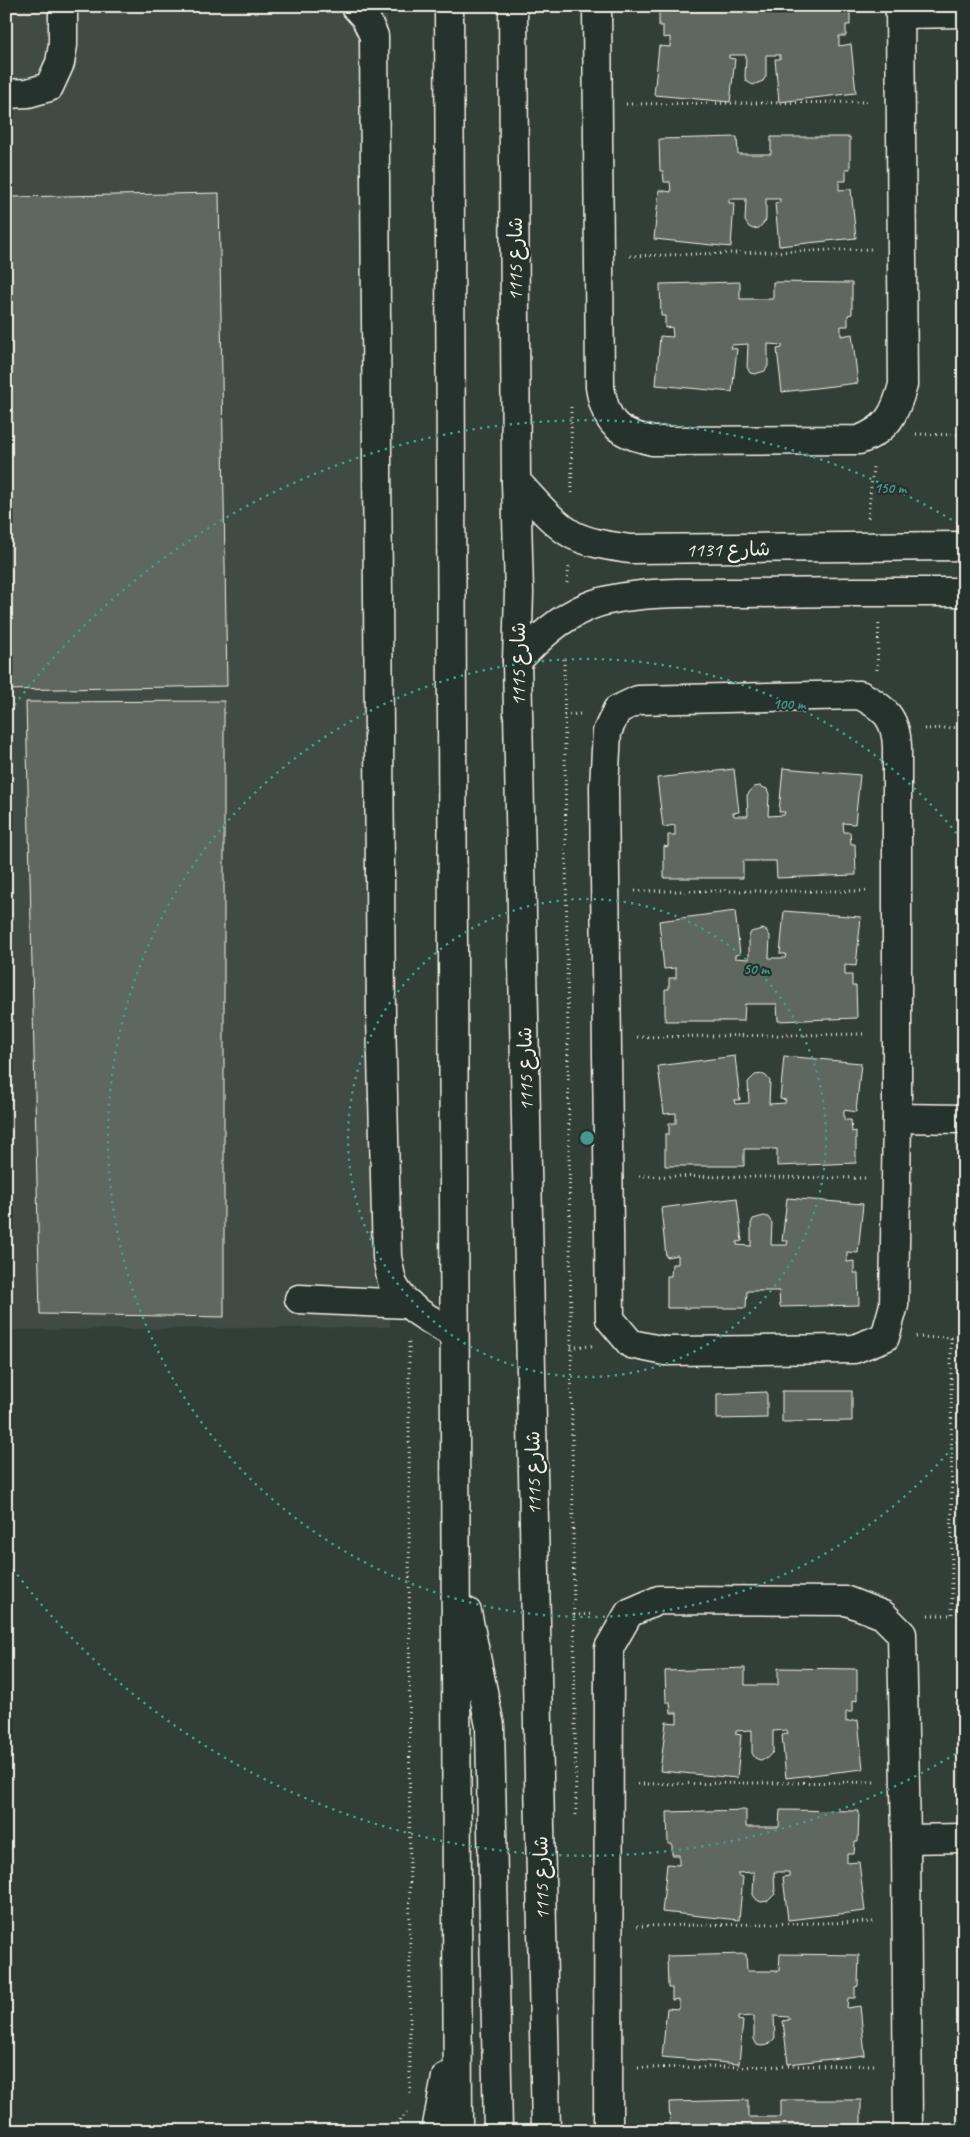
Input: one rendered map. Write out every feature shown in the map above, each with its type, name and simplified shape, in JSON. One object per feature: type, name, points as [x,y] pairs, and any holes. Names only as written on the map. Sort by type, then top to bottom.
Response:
[{"type":"street","points":[[6,94],[28,93],[49,87],[60,63],[63,45],[63,6]]},
{"type":"street","points":[[355,6],[365,17],[374,36]]},
{"type":"street","points":[[373,6],[378,744],[384,1217],[387,1257],[394,1284],[409,1304],[454,1334]]},
{"type":"street","points":[[449,6],[458,2131]]},
{"type":"street","name":"شارع 1115","points":[[513,6],[516,481],[519,592],[517,661],[546,2131]]},
{"type":"street","points":[[597,6],[600,387],[603,406],[614,426],[635,437],[654,441],[859,440],[876,433],[889,420],[898,404],[903,385],[900,10],[964,14]]},
{"type":"street","name":"شارع 1131","points":[[516,481],[547,514],[573,535],[600,545],[630,550],[963,546]]},
{"type":"street","points":[[517,661],[541,635],[564,617],[590,605],[625,598],[689,593],[954,592],[964,611]]},
{"type":"street","points":[[860,695],[880,708],[889,717],[896,730],[897,1118],[894,1305],[885,1337],[854,1349],[665,1351],[631,1344],[610,1319],[604,787],[607,732],[617,710],[638,700],[860,695]]},
{"type":"street","points":[[897,1118],[964,1119]]},
{"type":"street","points":[[298,1299],[409,1304]]},
{"type":"street","points":[[455,1550],[490,1726],[498,2131]]},
{"type":"street","points":[[608,2131],[609,1648],[629,1613],[659,1600],[847,1601],[883,1615],[902,1634],[906,1839],[908,2131]]},
{"type":"street","points":[[906,1839],[964,1838]]},
{"type":"street","points":[[436,2131],[457,2022]]},
{"type":"path","points":[[598,104],[901,101]]},
{"type":"path","points":[[599,257],[902,248]]},
{"type":"path","points":[[876,433],[964,435]]},
{"type":"path","points":[[564,617],[576,1823]]},
{"type":"path","points":[[896,730],[964,727]]},
{"type":"path","points":[[605,891],[897,891]]},
{"type":"path","points":[[607,1037],[897,1034]]},
{"type":"path","points":[[608,1176],[896,1179]]},
{"type":"path","points":[[409,1304],[410,2101]]},
{"type":"path","points":[[883,1615],[952,1615],[951,1338],[885,1337]]},
{"type":"path","points":[[608,1784],[904,1782]]},
{"type":"path","points":[[609,1926],[907,1922]]},
{"type":"path","points":[[608,2068],[908,2065]]},
{"type":"path","points":[[389,2131],[410,2111]]},
{"type":"shaded area","points":[[6,6],[387,6],[390,1327],[6,1330]]},
{"type":"building","points":[[659,6],[738,6],[738,10],[771,9],[771,6],[850,6],[850,25],[846,25],[846,36],[839,36],[839,46],[851,44],[856,93],[779,102],[775,59],[780,59],[780,55],[766,55],[766,76],[763,81],[753,85],[746,81],[745,77],[746,55],[729,55],[729,58],[735,59],[730,102],[654,95],[659,46],[670,47],[670,37],[663,38],[663,26],[659,26]]},
{"type":"building","points":[[737,137],[738,154],[771,154],[771,137],[850,137],[850,169],[846,169],[846,181],[839,181],[839,190],[851,189],[856,238],[779,246],[775,203],[780,202],[780,199],[766,199],[766,220],[759,228],[753,229],[745,221],[746,199],[729,199],[729,203],[734,203],[731,247],[654,239],[659,190],[671,192],[670,182],[664,182],[663,171],[660,171],[659,139]]},
{"type":"building","points":[[6,187],[12,197],[219,193],[227,686],[6,690]]},
{"type":"building","points":[[740,282],[740,299],[773,299],[773,282],[852,283],[852,314],[848,315],[848,326],[841,326],[841,336],[852,334],[858,383],[782,392],[777,349],[782,348],[782,345],[768,344],[768,366],[765,371],[755,374],[750,373],[747,367],[748,344],[732,345],[731,348],[737,349],[732,392],[656,385],[660,336],[673,337],[672,327],[665,328],[665,316],[661,316],[660,284]]},
{"type":"building","points":[[224,701],[224,1317],[40,1314],[26,702]]},
{"type":"building","points":[[783,768],[860,775],[855,824],[843,823],[844,832],[850,832],[851,844],[855,844],[856,875],[777,878],[776,861],[743,861],[743,878],[664,878],[664,846],[668,847],[668,835],[675,835],[675,825],[663,827],[657,778],[734,769],[739,812],[733,813],[734,816],[748,816],[747,795],[754,787],[760,786],[767,789],[769,794],[768,816],[784,815],[785,812],[779,812]]},
{"type":"building","points":[[735,911],[740,954],[735,955],[735,958],[749,959],[749,937],[751,932],[762,929],[766,930],[770,936],[769,958],[785,958],[786,954],[780,954],[784,911],[861,917],[856,966],[845,965],[845,975],[852,975],[852,986],[856,986],[857,1018],[778,1021],[777,1004],[745,1004],[744,1021],[665,1021],[665,989],[669,989],[669,978],[676,978],[676,968],[664,969],[659,921]]},
{"type":"building","points":[[735,1056],[740,1100],[734,1100],[735,1104],[749,1103],[748,1082],[755,1075],[762,1074],[770,1081],[769,1104],[785,1103],[786,1100],[780,1099],[784,1056],[861,1063],[856,1112],[844,1110],[844,1120],[851,1120],[852,1132],[856,1131],[856,1163],[777,1166],[777,1149],[744,1149],[744,1166],[665,1166],[665,1134],[669,1134],[669,1123],[676,1123],[676,1113],[664,1114],[658,1066]]},
{"type":"building","points":[[737,1198],[742,1241],[737,1242],[737,1245],[751,1246],[751,1224],[753,1219],[764,1216],[768,1217],[772,1223],[771,1245],[787,1245],[788,1241],[782,1241],[787,1198],[863,1204],[858,1253],[847,1252],[847,1262],[854,1261],[854,1273],[858,1273],[859,1305],[780,1307],[779,1291],[747,1291],[746,1308],[667,1308],[667,1276],[671,1276],[672,1264],[678,1264],[678,1255],[666,1257],[661,1208]]},
{"type":"building","points":[[782,1391],[852,1391],[852,1421],[782,1422]]},
{"type":"building","points":[[767,1392],[767,1418],[717,1419],[717,1394]]},
{"type":"building","points":[[745,1668],[745,1685],[778,1685],[778,1668],[857,1669],[857,1701],[853,1700],[853,1712],[846,1712],[846,1722],[858,1720],[863,1769],[786,1778],[782,1735],[788,1734],[787,1730],[773,1731],[773,1752],[766,1759],[760,1760],[755,1758],[752,1753],[752,1730],[736,1731],[736,1734],[741,1735],[737,1778],[660,1771],[666,1722],[677,1723],[677,1713],[671,1713],[670,1702],[666,1702],[665,1671]]},
{"type":"building","points":[[746,1810],[746,1827],[779,1827],[780,1810],[859,1811],[858,1842],[855,1842],[854,1854],[847,1854],[847,1863],[859,1862],[865,1911],[788,1920],[783,1877],[789,1876],[789,1872],[774,1872],[775,1894],[768,1901],[761,1902],[753,1895],[754,1872],[738,1873],[738,1876],[743,1877],[739,1920],[662,1912],[667,1864],[679,1865],[679,1855],[672,1855],[672,1844],[668,1844],[667,1812]]},
{"type":"building","points":[[746,1954],[747,1971],[779,1971],[780,1954],[859,1955],[858,1986],[855,1987],[855,1998],[848,1998],[847,2008],[860,2006],[865,2055],[788,2064],[783,2021],[789,2020],[789,2017],[774,2016],[775,2038],[768,2045],[761,2046],[757,2045],[754,2039],[754,2016],[738,2017],[738,2020],[743,2021],[739,2064],[662,2057],[667,2008],[679,2009],[679,1999],[672,2000],[672,1988],[668,1988],[667,1956]]},
{"type":"building","points":[[748,2100],[748,2117],[781,2117],[781,2100],[861,2100],[861,2131],[670,2131],[669,2102]]}]
